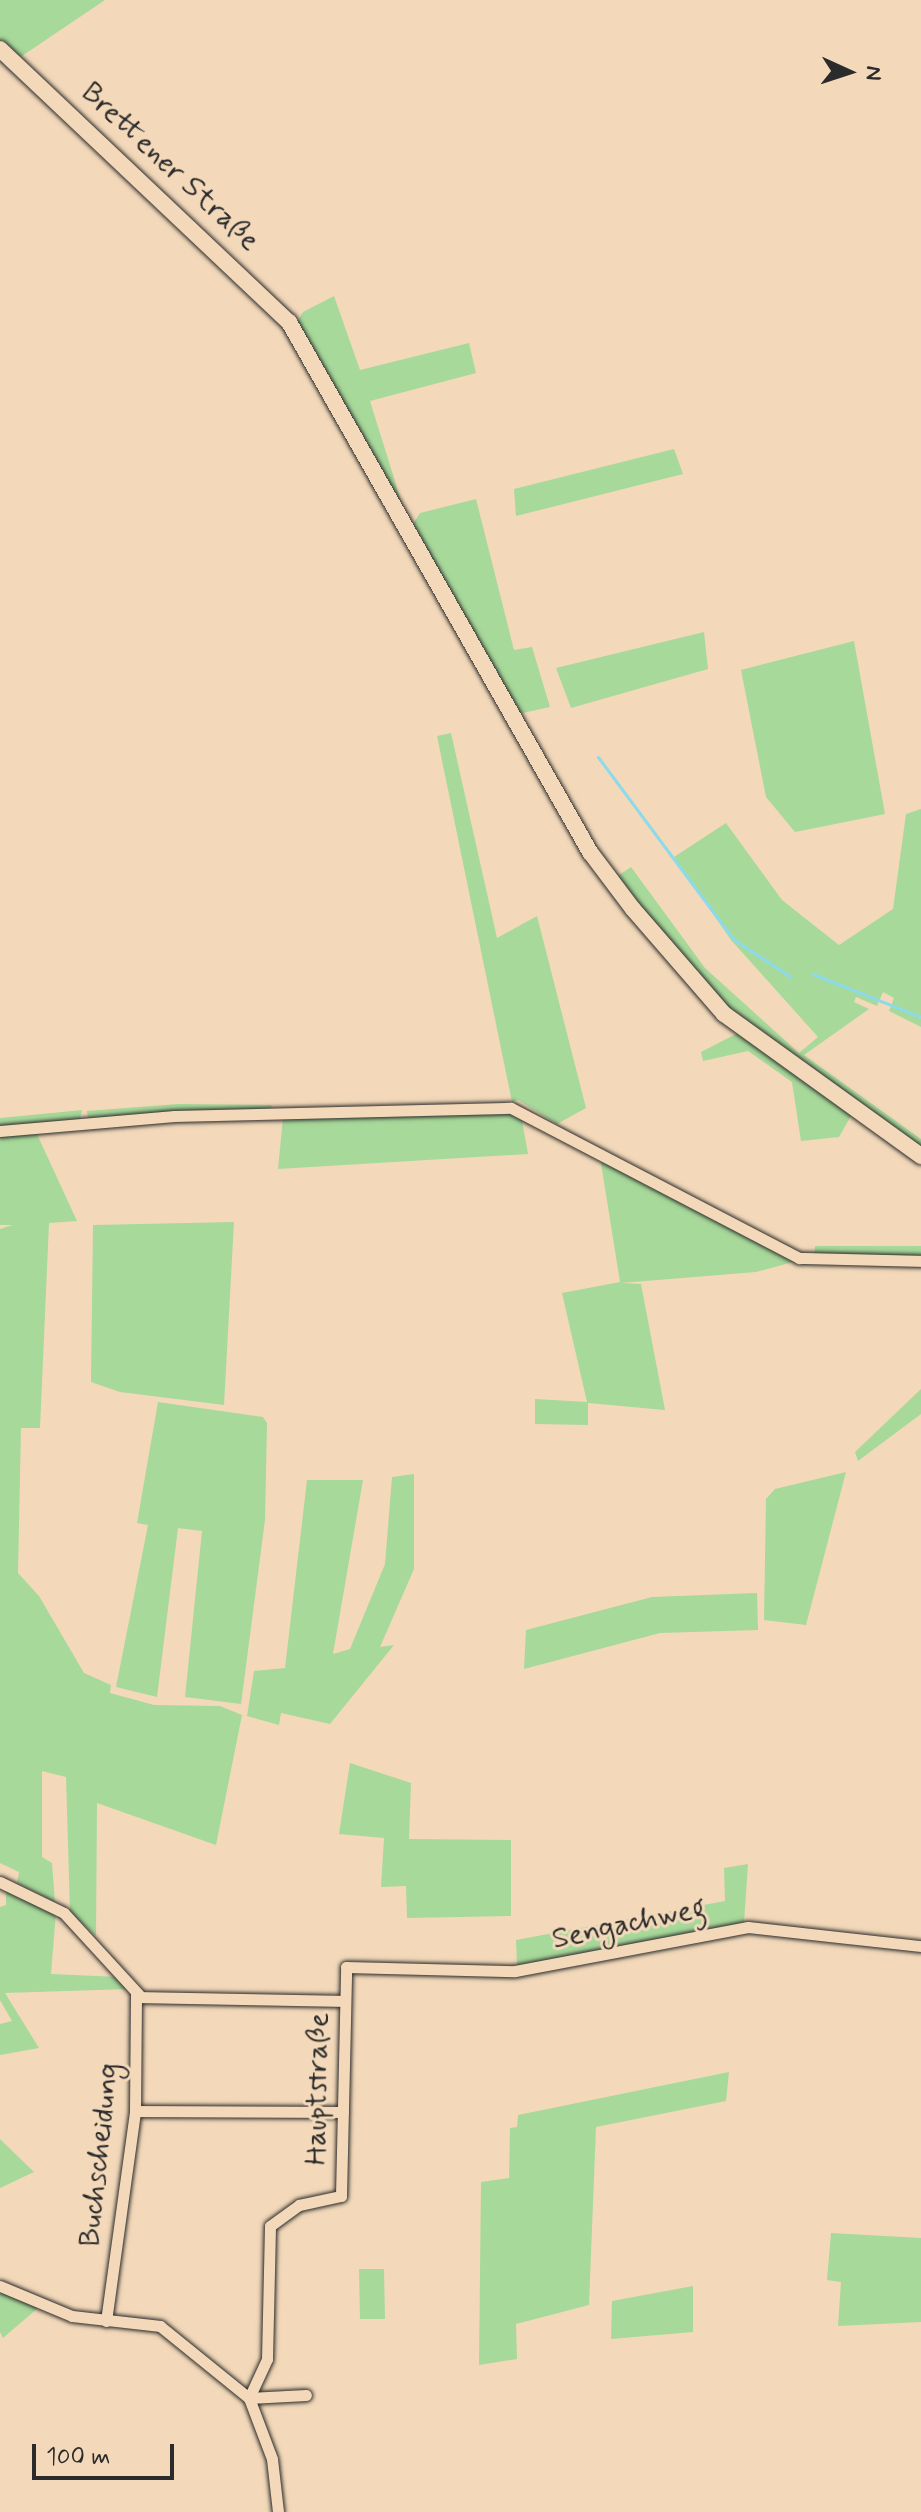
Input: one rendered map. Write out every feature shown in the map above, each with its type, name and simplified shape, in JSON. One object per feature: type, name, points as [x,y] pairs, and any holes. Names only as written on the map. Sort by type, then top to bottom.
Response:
[{"type":"main road","name":"Brettener Straße","points":[[0,49],[251,281],[296,332],[569,816],[633,909],[724,1014],[921,1156]]},
{"type":"street","points":[[0,1131],[174,1116],[511,1108],[799,1258],[921,1261]]},
{"type":"street","points":[[0,1882],[64,1913],[136,1994],[230,2002],[343,2001]]},
{"type":"street","name":"Sengachweg","points":[[346,1967],[515,1971],[748,1927],[921,1946]]},
{"type":"street","name":"Hauptstraße","points":[[249,2398],[267,2359],[270,2226],[299,2205],[341,2196],[346,1967]]},
{"type":"street","name":"Buchscheidung","points":[[106,2321],[135,2111],[136,1994]]},
{"type":"street","points":[[135,2111],[343,2112]]},
{"type":"street","points":[[0,2286],[44,2308],[106,2321],[160,2326],[180,2336],[249,2398],[272,2459],[278,2512]]},
{"type":"street","points":[[249,2398],[306,2395]]},
{"type":"green space","points":[[0,0],[105,0],[19,58],[0,42]]},
{"type":"green space","points":[[334,296],[360,370],[469,343],[476,373],[370,401],[403,507],[296,323],[303,312]]},
{"type":"green space","points":[[674,449],[683,474],[516,516],[514,489]]},
{"type":"green space","points":[[476,499],[514,650],[532,647],[550,707],[518,714],[413,524],[420,513]]},
{"type":"green space","points":[[704,632],[708,669],[571,708],[556,668]]},
{"type":"green space","points":[[854,641],[885,814],[795,832],[766,797],[741,670]]},
{"type":"green space","points":[[451,733],[497,938],[537,916],[586,1108],[557,1124],[518,1100],[512,1102],[437,736]]},
{"type":"green space","points":[[921,809],[921,1027],[889,1011],[894,998],[883,992],[877,1006],[856,997],[854,1002],[869,1009],[804,1055],[921,1139],[921,1148],[747,1025],[703,983],[616,877],[631,867],[705,968],[799,1053],[818,1037],[731,940],[674,857],[726,823],[782,900],[839,945],[893,909],[906,814]]},
{"type":"green space","points":[[738,1033],[852,1114],[839,1137],[801,1141],[792,1082],[748,1051],[703,1061],[701,1052]]},
{"type":"green space","points":[[178,1104],[272,1105],[269,1112],[88,1118],[87,1111]]},
{"type":"green space","points":[[82,1110],[80,1119],[0,1127],[0,1118]]},
{"type":"green space","points":[[447,1112],[521,1115],[528,1154],[278,1169],[283,1118]]},
{"type":"green space","points":[[36,1132],[77,1221],[49,1223],[40,1428],[21,1428],[18,1573],[39,1596],[84,1673],[111,1685],[110,1693],[154,1705],[220,1706],[242,1715],[216,1845],[97,1803],[96,1936],[70,1912],[66,1777],[42,1771],[42,1857],[52,1863],[55,1902],[17,1883],[19,1872],[0,1863],[0,1229],[13,1225],[0,1225],[0,1135]]},
{"type":"green space","points":[[600,1157],[793,1262],[756,1272],[621,1283],[641,1284],[665,1410],[588,1403],[588,1425],[535,1424],[535,1399],[587,1402],[562,1293],[620,1282]]},
{"type":"green space","points":[[234,1222],[224,1405],[120,1392],[91,1382],[93,1225]]},
{"type":"green space","points":[[815,1246],[921,1246],[921,1257],[814,1255]]},
{"type":"green space","points":[[921,1389],[921,1414],[858,1461],[855,1452]]},
{"type":"green space","points":[[158,1402],[263,1417],[267,1423],[265,1520],[241,1704],[185,1697],[202,1531],[178,1528],[157,1697],[116,1687],[148,1525],[137,1523]]},
{"type":"green space","points":[[846,1472],[806,1625],[764,1620],[766,1499],[775,1489]]},
{"type":"green space","points":[[414,1474],[414,1569],[380,1647],[394,1645],[330,1724],[281,1713],[279,1725],[247,1716],[254,1671],[285,1668],[307,1480],[363,1480],[333,1654],[350,1649],[385,1564],[392,1477]]},
{"type":"green space","points":[[757,1593],[758,1630],[660,1633],[524,1669],[526,1630],[652,1597]]},
{"type":"green space","points":[[350,1763],[411,1783],[409,1839],[511,1840],[511,1916],[407,1918],[406,1886],[381,1887],[384,1838],[339,1834]]},
{"type":"green space","points":[[748,1864],[744,1923],[517,1966],[516,1940],[725,1901],[724,1868]]},
{"type":"green space","points":[[6,1890],[56,1912],[51,1974],[120,1977],[129,1989],[5,1993],[39,2048],[0,2055],[0,2024],[12,2021],[0,2000],[0,1907],[6,1905]]},
{"type":"green space","points":[[729,2072],[726,2101],[596,2127],[589,2305],[516,2324],[517,2359],[479,2365],[481,2182],[509,2178],[510,2128],[517,2127],[518,2115]]},
{"type":"green space","points":[[0,2139],[34,2172],[0,2188]]},
{"type":"green space","points":[[831,2233],[921,2238],[921,2322],[838,2326],[841,2282],[827,2280]]},
{"type":"green space","points":[[359,2269],[384,2269],[385,2319],[360,2319]]},
{"type":"green space","points":[[693,2286],[693,2332],[611,2339],[612,2301]]},
{"type":"green space","points":[[0,2288],[38,2308],[3,2338],[0,2332]]},
{"type":"waterway","points":[[598,757],[733,939],[791,977]]},
{"type":"waterway","points":[[813,974],[921,1017]]}]
